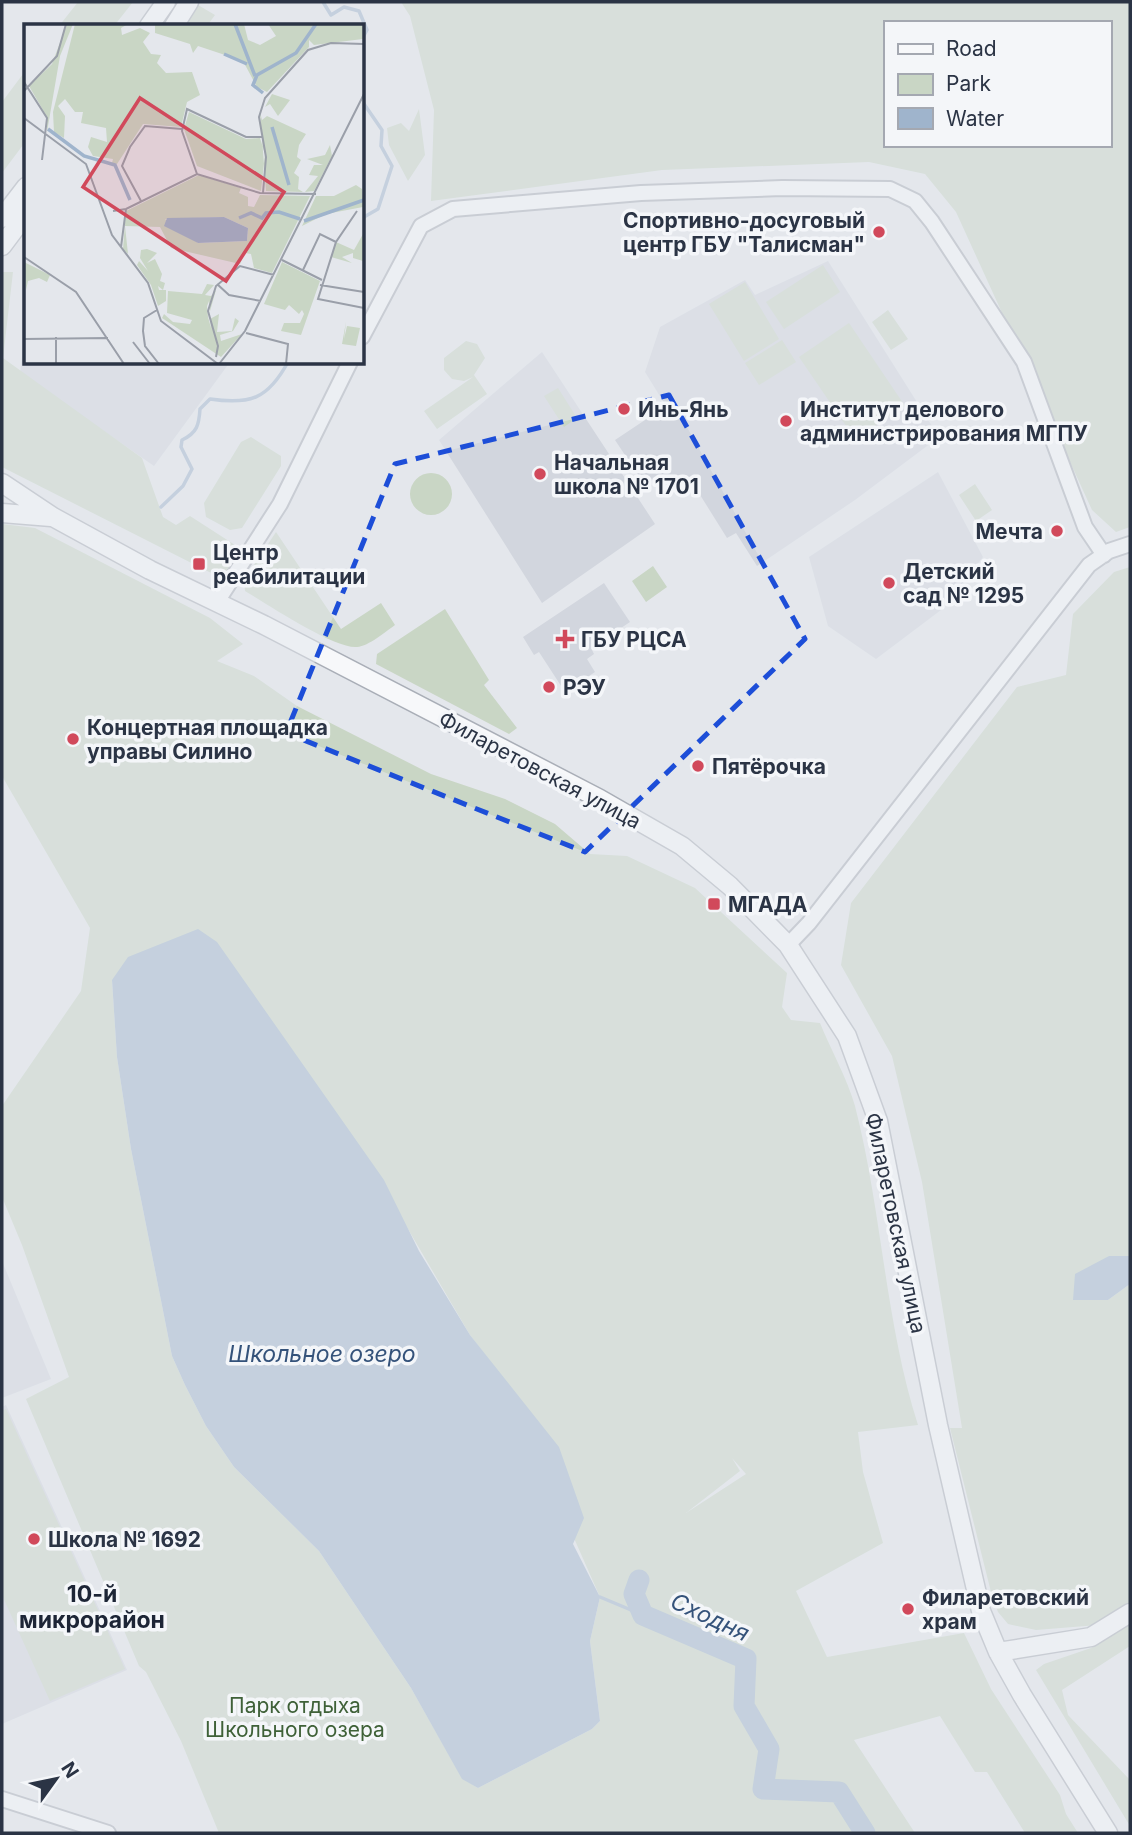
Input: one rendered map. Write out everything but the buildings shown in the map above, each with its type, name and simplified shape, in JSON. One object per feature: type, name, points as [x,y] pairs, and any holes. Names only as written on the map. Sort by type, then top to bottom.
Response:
[{"type":"street","points":[[150,24],[166,2]]},
{"type":"street","points":[[175,24],[189,2]]},
{"type":"street","points":[[364,333],[421,226],[453,209],[641,193],[782,188],[890,189],[915,201],[932,222],[1024,362],[1085,527],[1104,555]]},
{"type":"street","points":[[2,218],[24,190]]},
{"type":"street","points":[[2,246],[24,217]]},
{"type":"street","points":[[217,602],[280,504],[349,364]]},
{"type":"street","name":"Филаретовская улица","points":[[2,483],[53,517],[600,799],[682,846],[739,894],[788,944],[847,1036],[878,1121],[974,1592],[998,1653],[1108,1833]]},
{"type":"street","name":"Филаретовская улица","points":[[2,513],[53,517]]},
{"type":"street","points":[[788,944],[809,923],[1089,565],[1130,544]]},
{"type":"street","points":[[998,1653],[1091,1637],[1130,1613]]},
{"type":"street","points":[[2,1799],[108,1833]]},
{"type":"highlighted area","points":[[669,395],[805,639],[585,852],[286,733],[395,464]]},
{"type":"shaded area","name":"Институт делового администрирования МГПУ","points":[[828,261],[939,437],[855,500],[757,566],[736,533],[727,538],[697,490],[643,482],[615,440],[666,406],[645,372],[660,327],[745,280],[755,295]]},
{"type":"shaded area","points":[[24,340],[24,364],[229,364],[154,466],[20,373]]},
{"type":"shaded area","name":"Начальная школа № 1701","points":[[542,352],[655,524],[542,603],[439,440]]},
{"type":"shaded area","name":"Детский сад № 1295","points":[[938,472],[983,557],[941,610],[876,659],[828,626],[809,557]]},
{"type":"shaded area","name":"ГБУ РЦСА","points":[[604,583],[630,622],[591,648],[594,654],[587,659],[595,672],[565,692],[539,652],[534,655],[523,637]]},
{"type":"shaded area","points":[[2,1261],[51,1379],[2,1398]]},
{"type":"shaded area","name":"Школа № 1692","points":[[6,1405],[127,1670],[2,1724],[2,1407]]},
{"type":"green space","points":[[78,2],[133,2],[116,24],[61,24]]},
{"type":"green space","points":[[401,2],[1130,2],[1130,527],[1116,532],[1092,510],[956,212],[925,174],[869,162],[662,170],[431,201],[434,110],[410,16]]},
{"type":"green space","points":[[198,5],[215,15],[208,24],[183,24]]},
{"type":"green space","points":[[24,73],[24,144],[2,173],[2,102]]},
{"type":"green space","points":[[419,109],[425,155],[408,181],[389,145],[387,128],[401,123],[409,131]]},
{"type":"green space","points":[[823,265],[840,292],[784,329],[766,302]]},
{"type":"green space","points":[[2,272],[13,272],[3,358],[142,458],[163,517],[176,525],[190,516],[235,545],[239,557],[223,579],[2,467]]},
{"type":"green space","points":[[745,282],[779,339],[744,361],[709,304]]},
{"type":"green space","points":[[888,310],[908,339],[891,350],[872,322]]},
{"type":"green space","points":[[849,323],[905,406],[855,439],[799,357]]},
{"type":"green space","points":[[782,340],[796,362],[759,385],[745,363]]},
{"type":"green space","points":[[466,341],[477,344],[485,358],[474,375],[487,394],[437,429],[424,411],[473,377],[464,381],[452,379],[444,370],[444,358]]},
{"type":"green space","points":[[558,388],[577,418],[564,427],[544,396]]},
{"type":"green space","points":[[251,437],[281,456],[281,466],[242,528],[230,530],[206,517],[204,503],[241,442]]},
{"type":"green space","points":[[431,473],[446,479],[452,494],[446,509],[431,515],[416,509],[410,494],[416,479]]},
{"type":"green space","points":[[975,484],[992,510],[976,521],[959,495]]},
{"type":"green space","name":"Парк отдыха Школьного озера","points":[[2,524],[35,528],[210,618],[243,644],[217,661],[254,676],[297,706],[431,774],[505,799],[555,824],[590,854],[627,856],[695,888],[787,973],[782,1007],[791,1020],[820,1023],[855,1106],[872,1186],[898,1346],[918,1425],[858,1432],[863,1472],[883,1543],[796,1591],[827,1657],[964,1633],[991,1689],[1060,1795],[1066,1814],[1078,1833],[1025,1833],[987,1772],[975,1772],[940,1716],[854,1740],[915,1833],[219,1833],[181,1741],[146,1672],[139,1666],[26,1399],[69,1377],[2,1197],[2,1106],[81,991],[90,928],[2,776]],"holes":[[[112,980],[401,1217],[470,1335],[504,1380],[600,1597],[590,1641],[600,1721],[592,1729],[478,1788],[462,1778],[411,1688],[319,1551],[234,1467],[206,1426],[172,1356],[131,1149],[117,1057]],[[732,1458],[746,1474],[686,1513],[740,1471]]]},
{"type":"green space","points":[[276,532],[341,629],[381,603],[395,625],[367,644],[346,646],[301,625],[245,591],[244,580]]},
{"type":"green space","points":[[653,566],[667,587],[646,602],[632,581]]},
{"type":"green space","points":[[1130,567],[1130,1256],[1109,1256],[1073,1299],[1108,1300],[1130,1284],[1130,1603],[1098,1625],[1036,1630],[1008,1624],[998,1612],[992,1596],[950,1428],[962,1428],[922,1182],[892,1056],[841,965],[851,903],[1017,687],[1066,675],[1073,614],[1114,572]]},
{"type":"green space","points":[[445,609],[489,680],[484,685],[517,728],[509,734],[376,664],[377,654]]},
{"type":"green space","name":"Школа № 1692","points":[[6,1409],[125,1669],[50,1701],[2,1595],[2,1411]]},
{"type":"green space","points":[[1130,1622],[1130,1646],[1062,1690],[1068,1715],[1130,1780],[1130,1826],[1036,1670],[1044,1664],[1091,1648]]},
{"type":"water","name":"Школьное озеро","points":[[198,929],[217,942],[384,1180],[419,1251],[470,1335],[559,1447],[584,1518],[573,1544],[600,1597],[590,1641],[600,1721],[592,1729],[478,1788],[462,1779],[411,1688],[319,1551],[234,1467],[206,1426],[172,1356],[131,1149],[117,1057],[112,980],[128,957]]},
{"type":"water","points":[[1109,1256],[1130,1256],[1130,1284],[1108,1300],[1073,1300],[1075,1274]]},
{"type":"waterway","name":"Сходня","points":[[323,2],[331,15],[344,7],[359,11],[367,30],[364,35]]},
{"type":"waterway","name":"Сходня","points":[[364,104],[382,130],[381,146],[392,166],[378,209],[364,217]]},
{"type":"waterway","name":"Сходня","points":[[161,507],[183,486],[192,469],[181,447],[182,440],[196,428],[200,409],[210,399],[236,401],[256,397],[273,384],[287,364]]},
{"type":"waterway","name":"Сходня","points":[[639,1580],[634,1594],[643,1615],[746,1659],[744,1706],[769,1749],[763,1789],[839,1792],[865,1833]]},
{"type":"waterway","points":[[600,1597],[643,1615]]},
{"type":"place","name":"Спортивно-досуговый центр ГБУ \"Талисман\"","points":[[879,232]]},
{"type":"place","name":"Инь-Янь","points":[[624,409]]},
{"type":"place","name":"Институт делового администрирования МГПУ","points":[[786,421]]},
{"type":"place","name":"Начальная школа № 1701","points":[[540,474]]},
{"type":"place","name":"Мечта","points":[[1057,531]]},
{"type":"place","name":"Центр реабилитации","points":[[199,564]]},
{"type":"place","name":"Детский сад № 1295","points":[[889,583]]},
{"type":"place","name":"ГБУ РЦСА","points":[[565,639]]},
{"type":"place","name":"РЭУ","points":[[549,687]]},
{"type":"place","name":"Концертная площадка управы Силино","points":[[73,739]]},
{"type":"place","name":"Пятёрочка","points":[[698,766]]},
{"type":"place","name":"МГАДА","points":[[714,904]]},
{"type":"place","name":"Школа № 1692","points":[[34,1539]]},
{"type":"place","name":"Филаретовский храм","points":[[908,1609]]},
{"type":"district","name":"10-й микрорайон","points":[[92,1607]]}]
